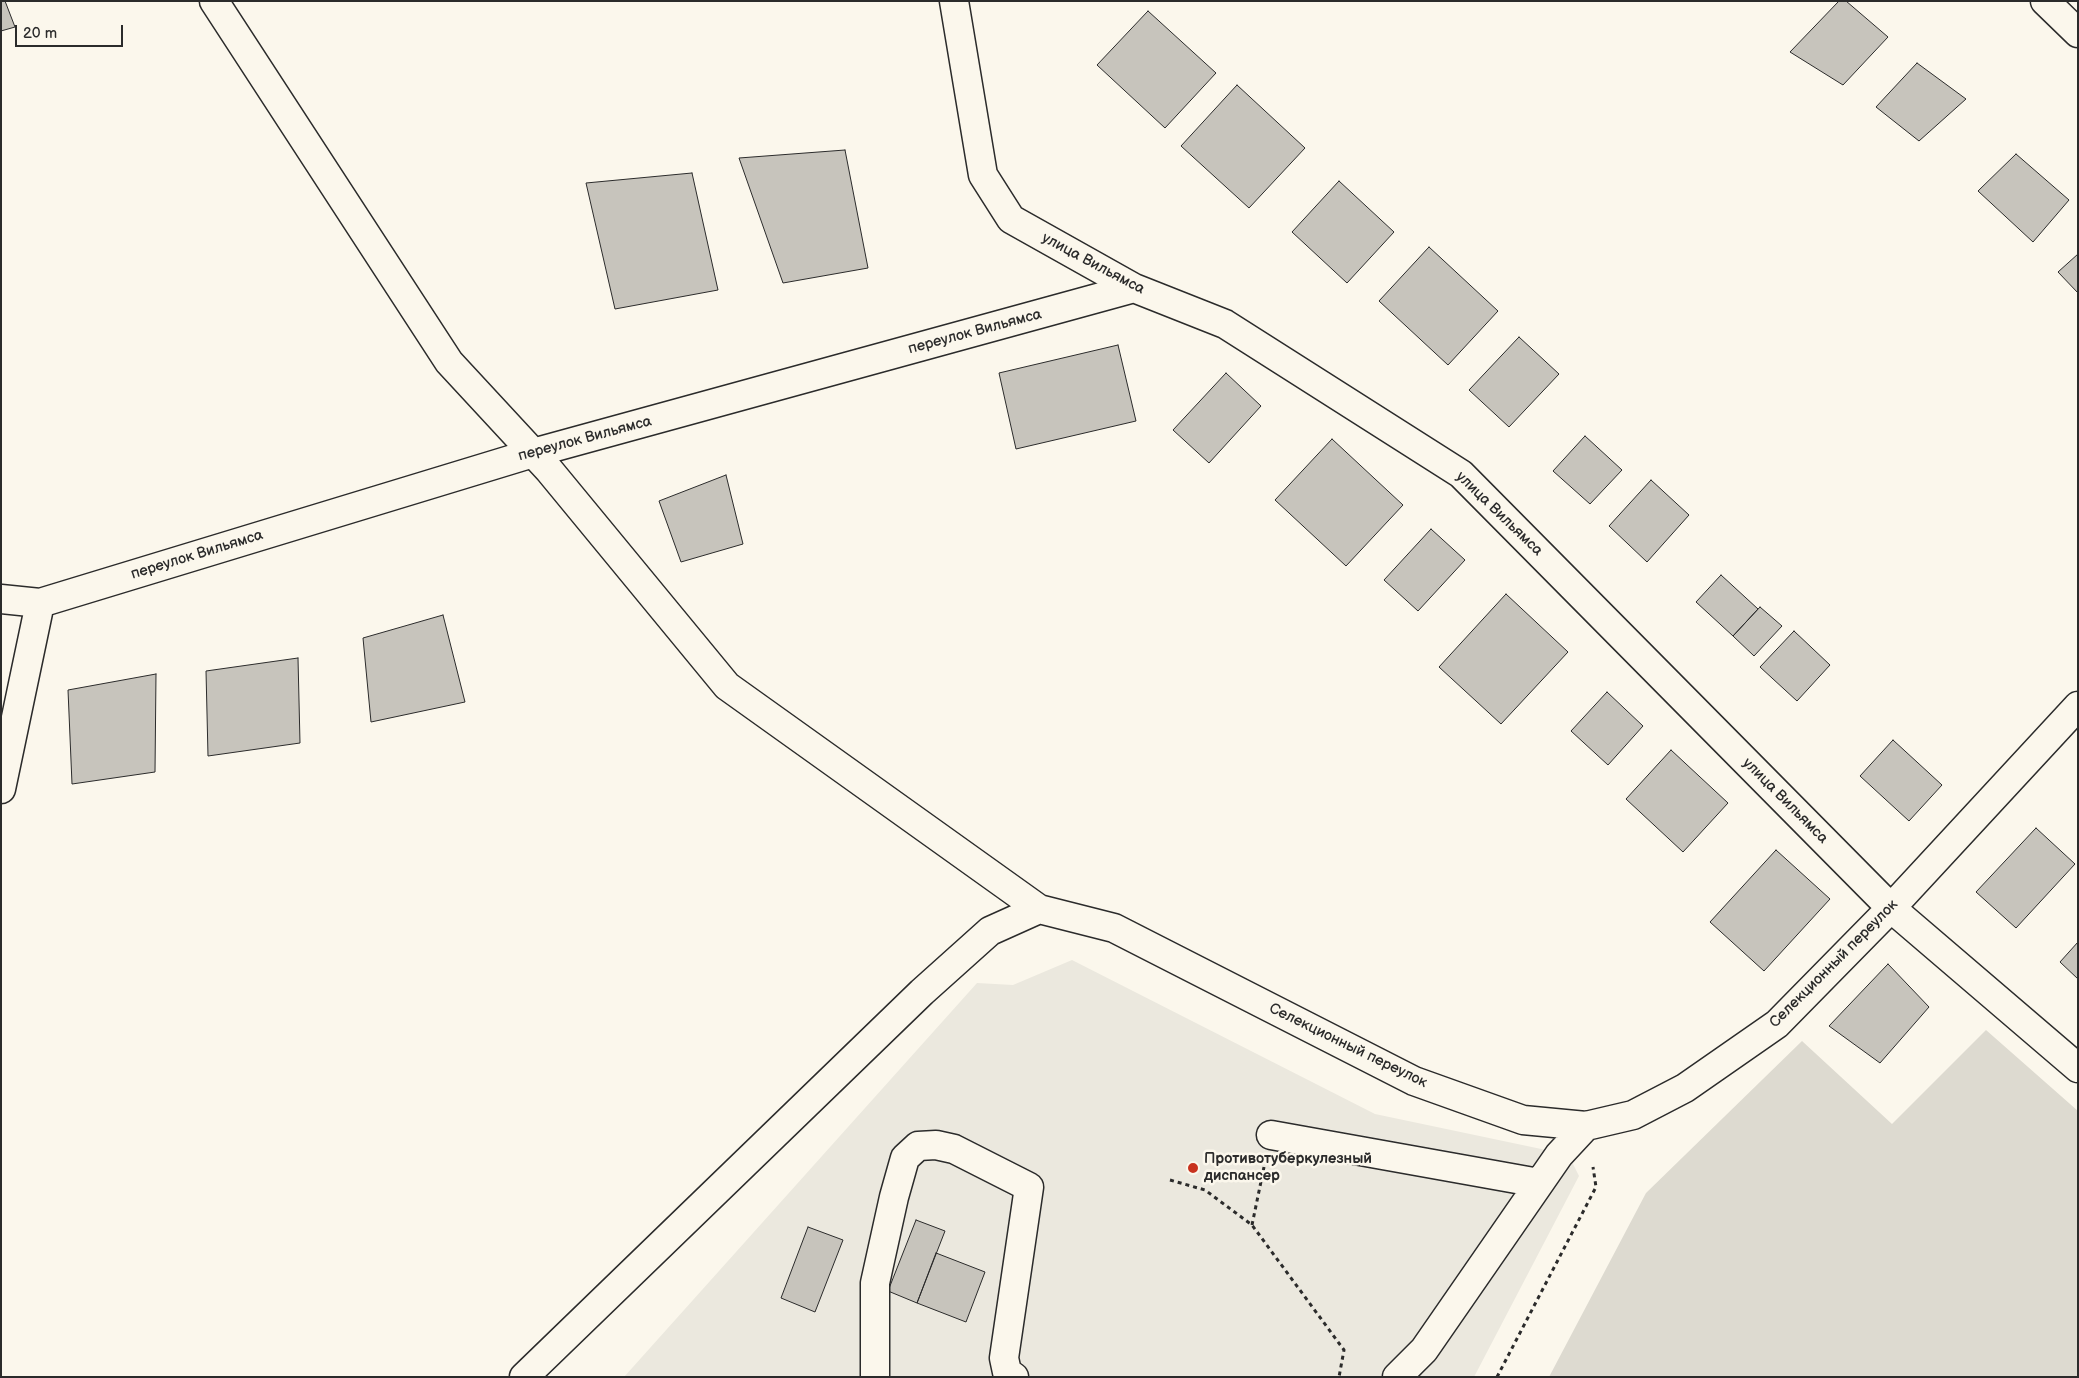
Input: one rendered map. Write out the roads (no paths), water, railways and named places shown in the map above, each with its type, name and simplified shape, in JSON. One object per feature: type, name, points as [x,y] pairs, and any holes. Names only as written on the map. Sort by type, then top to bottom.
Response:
[{"type":"street","points":[[214,1],[449,362],[533,453],[727,686],[1039,909]]},
{"type":"street","name":"улица Вильямса","points":[[954,1],[983,175],[1011,219],[1134,288],[1225,324],[1461,474],[1891,908],[2078,1068]]},
{"type":"street","points":[[2045,1],[2078,33]]},
{"type":"street","name":"переулок Вильямса","points":[[40,603],[533,453],[1134,288]]},
{"type":"street","points":[[1,599],[40,603],[1,789]]},
{"type":"street","name":"Селекционный переулок","points":[[1039,909],[1114,928],[1414,1081],[1523,1120],[1586,1126],[1634,1115],[1684,1088],[1778,1024],[1891,908],[2078,706]]},
{"type":"street","points":[[524,1377],[922,992],[990,931],[1039,909]]},
{"type":"street","points":[[1397,1377],[1424,1350],[1559,1155],[1586,1126]]},
{"type":"street","points":[[1271,1135],[1539,1183]]},
{"type":"street","points":[[875,1377],[875,1283],[894,1197],[905,1158],[918,1146],[936,1145],[954,1149],[1029,1187],[1004,1358],[1007,1372],[1014,1377]]},
{"type":"place","name":"Противотуберкулезный диспансер","points":[[1193,1168]]}]
